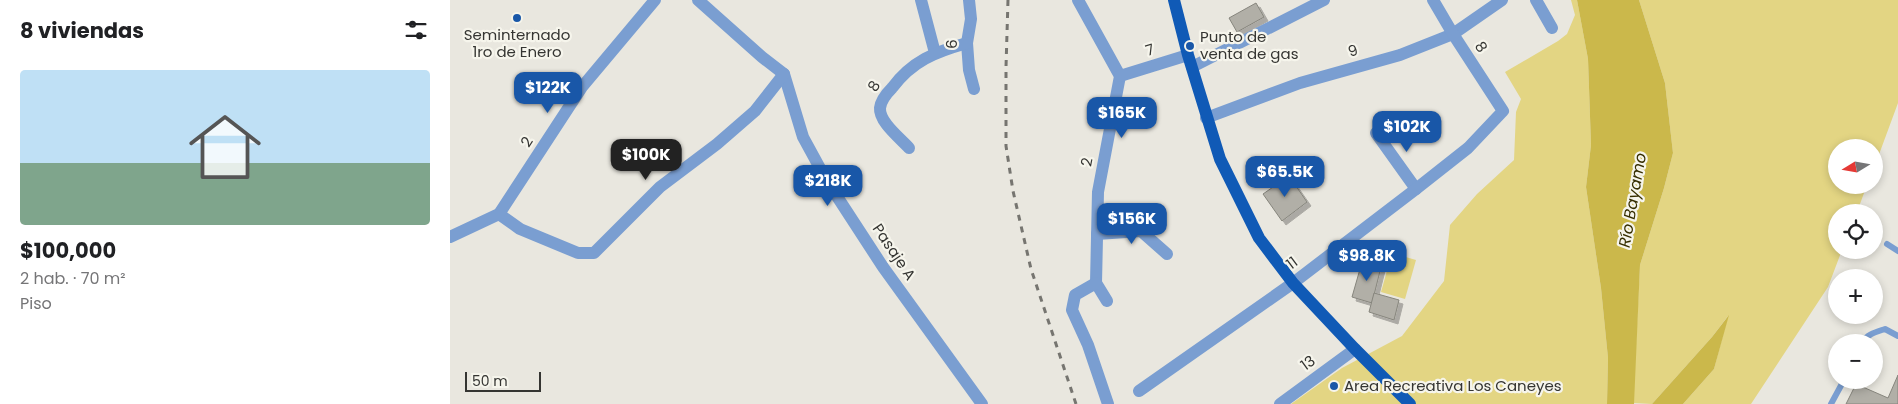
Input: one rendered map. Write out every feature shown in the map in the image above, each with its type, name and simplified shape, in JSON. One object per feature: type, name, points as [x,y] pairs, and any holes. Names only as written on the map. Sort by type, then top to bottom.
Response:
[{"type":"main road","points":[[1174,0],[1206,118],[1220,159],[1259,238],[1293,283],[1410,404]]},
{"type":"street","name":"2","points":[[499,214],[582,87],[655,0]]},
{"type":"street","points":[[450,237],[499,214],[520,229],[578,253],[594,253],[660,187],[717,144],[755,111],[784,74],[698,0]]},
{"type":"street","points":[[921,0],[935,53]]},
{"type":"street","name":"6","points":[[969,0],[970,19],[967,44],[969,70],[974,89]]},
{"type":"street","points":[[1078,0],[1120,76]]},
{"type":"street","name":"7","points":[[1120,76],[1190,61],[1324,0]]},
{"type":"street","name":"8","points":[[1433,0],[1503,110]]},
{"type":"street","name":"9","points":[[1206,118],[1300,83],[1400,54],[1453,34],[1502,0]]},
{"type":"street","points":[[1536,0],[1552,28]]},
{"type":"street","name":"8","points":[[908,148],[884,121],[880,108],[884,97],[897,81],[919,61],[935,53],[967,44]]},
{"type":"street","name":"Pasaje A","points":[[784,74],[803,137],[827,181],[883,266],[982,404]]},
{"type":"street","name":"2","points":[[1096,284],[1098,192],[1120,76]]},
{"type":"street","name":"11","points":[[1139,391],[1293,283],[1416,189],[1468,148],[1503,110]]},
{"type":"street","points":[[1376,132],[1416,189]]},
{"type":"street","points":[[1097,234],[1141,231],[1168,254]]},
{"type":"street","points":[[1108,301],[1096,284],[1075,295],[1072,310],[1088,344],[1108,404]]},
{"type":"street","name":"13","points":[[1280,404],[1355,349]]},
{"type":"lane","points":[[1887,244],[1898,251]]},
{"type":"lane","points":[[1872,334],[1885,329],[1898,336]]},
{"type":"lane","points":[[1831,404],[1839,389]]},
{"type":"shaded area","points":[[1571,0],[1577,0],[1588,59],[1591,145],[1586,187],[1601,288],[1608,358],[1607,404],[1291,404],[1342,368],[1402,336],[1444,281],[1450,225],[1477,194],[1514,160],[1516,112],[1521,99],[1505,72],[1567,34],[1575,15]]},
{"type":"shaded area","points":[[1639,0],[1898,0],[1898,103],[1883,144],[1883,139],[1828,139],[1828,194],[1864,194],[1860,204],[1828,204],[1828,259],[1839,259],[1835,269],[1828,269],[1828,287],[1751,404],[1683,404],[1714,369],[1728,316],[1712,337],[1652,404],[1633,403],[1640,265],[1673,153],[1665,83]]},
{"type":"shaded area","points":[[1392,253],[1416,260],[1405,299],[1381,292]]},
{"type":"water","name":"Río Bayamo","points":[[1577,0],[1639,0],[1665,83],[1673,153],[1640,265],[1634,404],[1607,404],[1608,358],[1601,288],[1586,187],[1591,145],[1588,59]]},
{"type":"water","points":[[1729,315],[1714,369],[1683,404],[1652,404],[1712,337]]},
{"type":"building","points":[[1256,3],[1264,17],[1237,32],[1229,18]]},
{"type":"building","points":[[1289,176],[1307,202],[1282,221],[1263,194]]},
{"type":"building","points":[[1362,262],[1381,267],[1372,303],[1352,297]]},
{"type":"building","points":[[1374,293],[1399,300],[1394,320],[1369,312]]},
{"type":"building","points":[[1898,375],[1898,404],[1846,404],[1854,389],[1867,389],[1888,398]]},
{"type":"railway","points":[[1008,0],[1006,146],[1013,191],[1031,269],[1076,404]]},
{"type":"place","name":"Seminternado 1ro de Enero","points":[[517,18]]},
{"type":"place","name":"Punto de venta de gas","points":[[1190,46]]},
{"type":"place","name":"Area Recreativa Los Caneyes","points":[[1334,386]]}]
